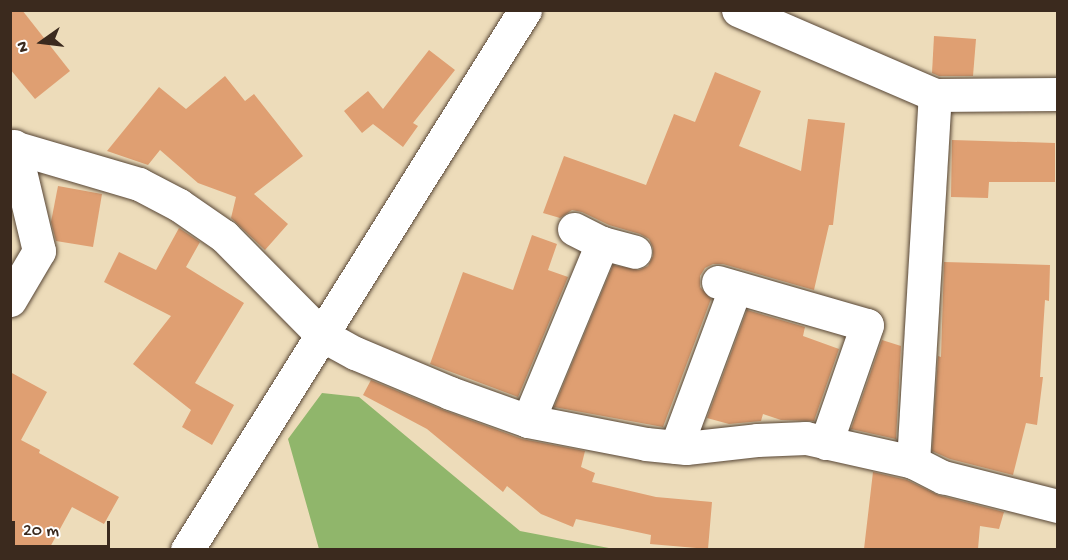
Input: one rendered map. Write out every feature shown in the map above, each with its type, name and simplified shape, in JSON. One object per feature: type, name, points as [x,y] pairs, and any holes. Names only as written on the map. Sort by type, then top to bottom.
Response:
[{"type":"street","points":[[187,549],[525,10]]},
{"type":"street","points":[[738,10],[935,95],[1058,94]]},
{"type":"street","points":[[913,462],[935,95]]},
{"type":"street","points":[[12,146],[139,184],[179,205],[224,236],[322,335],[355,353],[450,393],[528,421],[686,448],[757,440],[806,438],[913,462],[943,477],[1058,506]]},
{"type":"street","points":[[10,300],[39,251],[12,146]]},
{"type":"street","points":[[528,421],[588,236],[634,252]]},
{"type":"street","points":[[676,447],[726,285],[867,325],[826,443]]},
{"type":"green space","points":[[322,393],[359,397],[520,531],[614,549],[319,549],[288,439]]},
{"type":"building","points":[[10,10],[22,10],[70,71],[35,99],[10,69]]},
{"type":"building","points":[[934,36],[976,39],[973,76],[939,76],[932,73]]},
{"type":"building","points":[[429,50],[455,70],[413,123],[418,126],[403,147],[373,124],[362,133],[344,111],[368,91],[383,109]]},
{"type":"building","points":[[715,72],[761,91],[739,146],[801,171],[808,119],[845,123],[833,225],[829,225],[814,290],[723,264],[713,264],[705,268],[700,276],[700,287],[711,299],[663,427],[554,407],[613,265],[639,270],[648,266],[653,256],[653,248],[649,239],[640,234],[609,225],[582,212],[572,210],[560,218],[543,213],[564,156],[646,185],[674,114],[695,122]]},
{"type":"building","points":[[225,76],[245,101],[254,94],[303,156],[254,194],[288,224],[265,250],[231,218],[236,197],[198,183],[160,150],[148,165],[107,151],[159,87],[186,109]]},
{"type":"building","points":[[952,140],[1055,143],[1055,182],[989,182],[988,198],[951,197]]},
{"type":"building","points":[[58,186],[102,194],[93,247],[56,241],[51,222]]},
{"type":"building","points":[[179,228],[200,242],[186,267],[244,303],[195,383],[234,405],[212,445],[182,427],[191,410],[133,364],[171,316],[104,282],[119,252],[156,270]]},
{"type":"building","points":[[532,235],[557,244],[548,270],[568,277],[518,397],[430,364],[463,272],[513,290]]},
{"type":"building","points":[[944,262],[1050,265],[1049,301],[1045,300],[1040,377],[1043,377],[1037,425],[1026,423],[1013,475],[950,459],[932,451],[938,356],[941,357]]},
{"type":"building","points":[[747,310],[805,327],[803,336],[839,349],[814,421],[781,420],[763,414],[761,421],[729,424],[707,418]]},
{"type":"building","points":[[882,340],[901,346],[896,439],[851,429]]},
{"type":"building","points":[[10,372],[47,392],[21,440],[40,450],[39,453],[119,497],[104,524],[72,507],[49,549],[10,549]]},
{"type":"building","points":[[371,380],[522,439],[585,451],[581,467],[595,473],[592,482],[656,497],[712,502],[708,549],[650,544],[651,535],[576,519],[573,527],[541,514],[507,486],[503,492],[427,429],[363,395]]},
{"type":"building","points":[[873,472],[907,480],[938,495],[1004,512],[999,529],[980,526],[978,549],[864,549]]}]
